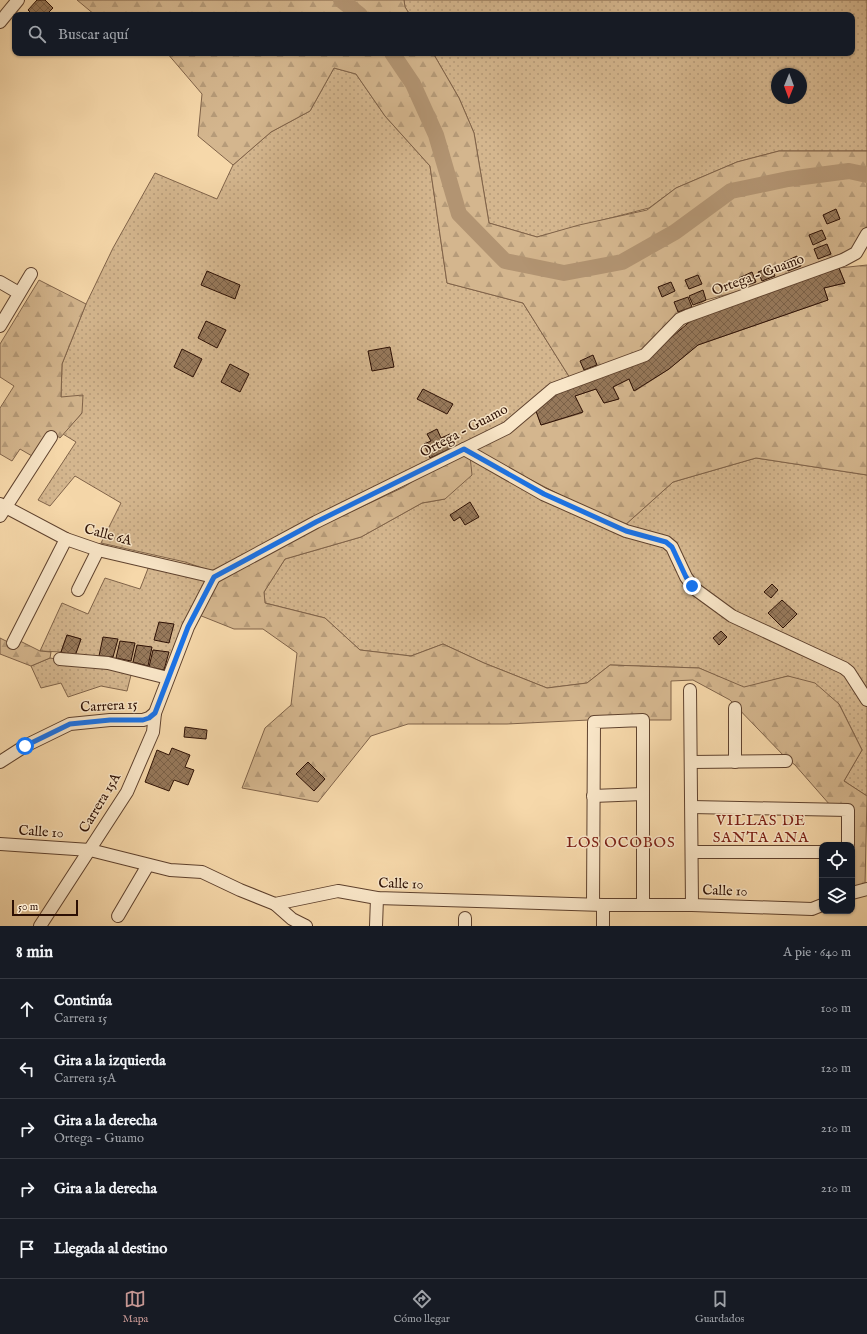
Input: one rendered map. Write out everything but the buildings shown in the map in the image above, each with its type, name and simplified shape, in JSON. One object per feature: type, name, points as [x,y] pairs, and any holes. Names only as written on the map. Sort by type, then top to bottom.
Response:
[{"type":"street","points":[[0,22],[18,0]]},
{"type":"street","name":"Ortega - Guamo","points":[[214,577],[316,522],[513,425],[553,389],[645,355],[680,319],[861,253],[867,234]]},
{"type":"street","points":[[0,326],[31,274]]},
{"type":"street","points":[[0,282],[19,293]]},
{"type":"street","points":[[2,509],[51,437]]},
{"type":"street","points":[[464,449],[544,494],[626,531],[666,542],[672,547],[686,577],[695,589],[732,616],[844,668],[849,672],[867,700]]},
{"type":"street","name":"Calle 6A","points":[[2,509],[66,539],[98,550],[214,577]]},
{"type":"street","points":[[13,643],[66,539]]},
{"type":"street","points":[[78,590],[98,550]]},
{"type":"street","name":"Carrera 15A","points":[[40,926],[127,792],[153,732],[155,713],[188,627],[214,577]]},
{"type":"street","points":[[60,659],[108,664],[168,678]]},
{"type":"street","points":[[690,690],[692,904]]},
{"type":"street","points":[[735,708],[735,762]]},
{"type":"street","name":"Carrera 15","points":[[0,762],[25,746],[70,724],[110,720],[143,720],[149,718],[155,713]]},
{"type":"street","points":[[604,926],[598,904],[593,796],[594,722],[642,720],[643,904]]},
{"type":"street","points":[[691,762],[786,762]]},
{"type":"street","points":[[593,796],[643,794]]},
{"type":"street","points":[[692,807],[848,810],[848,842]]},
{"type":"street","name":"Calle 10","points":[[0,844],[90,850],[170,870],[189,870],[209,874],[240,890],[276,904],[338,891],[377,898],[598,904],[692,904],[817,907]]},
{"type":"street","points":[[692,852],[819,852]]},
{"type":"street","points":[[118,916],[148,865]]},
{"type":"street","points":[[855,892],[867,889]]},
{"type":"street","points":[[376,926],[377,898]]},
{"type":"street","points":[[276,904],[292,919],[306,926]]},
{"type":"green space","points":[[77,0],[404,0],[405,7],[408,12],[91,12]]},
{"type":"green space","points":[[404,0],[867,0],[867,151],[779,151],[737,162],[676,188],[649,208],[537,237],[489,223],[474,133],[459,98],[435,56],[855,56],[855,12],[408,12],[405,7]]},
{"type":"green space","points":[[170,56],[435,56],[459,98],[474,133],[489,223],[537,237],[579,225],[647,210],[676,188],[737,162],[779,151],[867,151],[867,226],[853,249],[751,288],[706,300],[680,315],[649,347],[570,378],[523,303],[447,283],[430,166],[385,116],[356,74],[334,68],[310,111],[271,132],[233,165],[198,136],[202,94]]},
{"type":"green space","points":[[334,68],[356,74],[385,116],[430,166],[447,283],[523,303],[570,378],[506,425],[214,572],[185,562],[101,543],[121,503],[75,476],[50,506],[38,500],[76,442],[63,434],[82,413],[61,397],[62,364],[86,304],[113,248],[155,173],[217,199],[233,165],[271,132],[310,111]]},
{"type":"green space","points":[[867,265],[867,475],[756,458],[673,482],[624,526],[605,518],[471,449],[536,411],[541,425],[582,413],[575,396],[596,389],[604,403],[618,399],[613,387],[629,379],[635,391],[669,369],[698,345],[828,300],[824,288],[845,283],[839,268]]},
{"type":"green space","points":[[39,280],[86,304],[62,364],[61,397],[83,395],[82,413],[60,438],[50,431],[32,456],[20,449],[12,461],[0,454],[0,408],[14,386],[0,377],[0,344]]},
{"type":"green space","points":[[471,449],[605,518],[624,526],[673,482],[756,458],[867,475],[867,796],[844,781],[862,750],[839,704],[788,676],[744,688],[699,668],[610,665],[587,683],[547,688],[484,663],[443,644],[411,656],[360,650],[325,618],[265,603],[264,592],[285,559],[361,537],[422,503],[445,499],[470,456]]},
{"type":"green space","points":[[464,453],[470,456],[472,475],[445,499],[422,503],[361,537],[285,559],[264,592],[265,603],[325,618],[360,650],[411,656],[443,644],[484,663],[547,688],[587,683],[610,665],[699,668],[744,687],[788,676],[815,683],[839,704],[862,750],[844,781],[867,796],[865,885],[855,887],[855,842],[853,842],[852,809],[830,805],[795,765],[785,757],[730,700],[693,680],[671,681],[671,720],[589,720],[507,724],[408,724],[371,736],[318,802],[242,788],[265,728],[291,705],[297,653],[263,629],[234,629],[199,615],[218,580],[299,536],[404,487],[439,464]]},
{"type":"green space","points":[[149,566],[209,579],[164,670],[99,656],[75,656],[81,639],[67,635],[61,652],[40,651],[62,603],[88,614],[105,578],[140,589]]},
{"type":"green space","points":[[0,638],[18,647],[20,641],[40,651],[51,652],[50,658],[31,666],[0,654]]},
{"type":"green space","points":[[50,658],[132,671],[127,691],[101,686],[68,697],[61,683],[41,688],[31,666]]},
{"type":"waterway","points":[[341,0],[356,12]]},
{"type":"waterway","points":[[394,56],[413,84],[436,135],[459,214],[505,261],[564,273],[622,262],[675,232],[731,191],[788,179],[849,171],[867,175]]},
{"type":"district","name":"VILLAS DE SANTA ANA","points":[[761,828]]},
{"type":"district","name":"LOS OCOBOS","points":[[621,842]]},
{"type":"route","points":[[25,746],[76,722],[143,720],[149,718],[155,713],[188,627],[214,577],[316,522],[464,449],[544,494],[626,531],[666,542],[672,547],[686,577],[692,586]]}]
